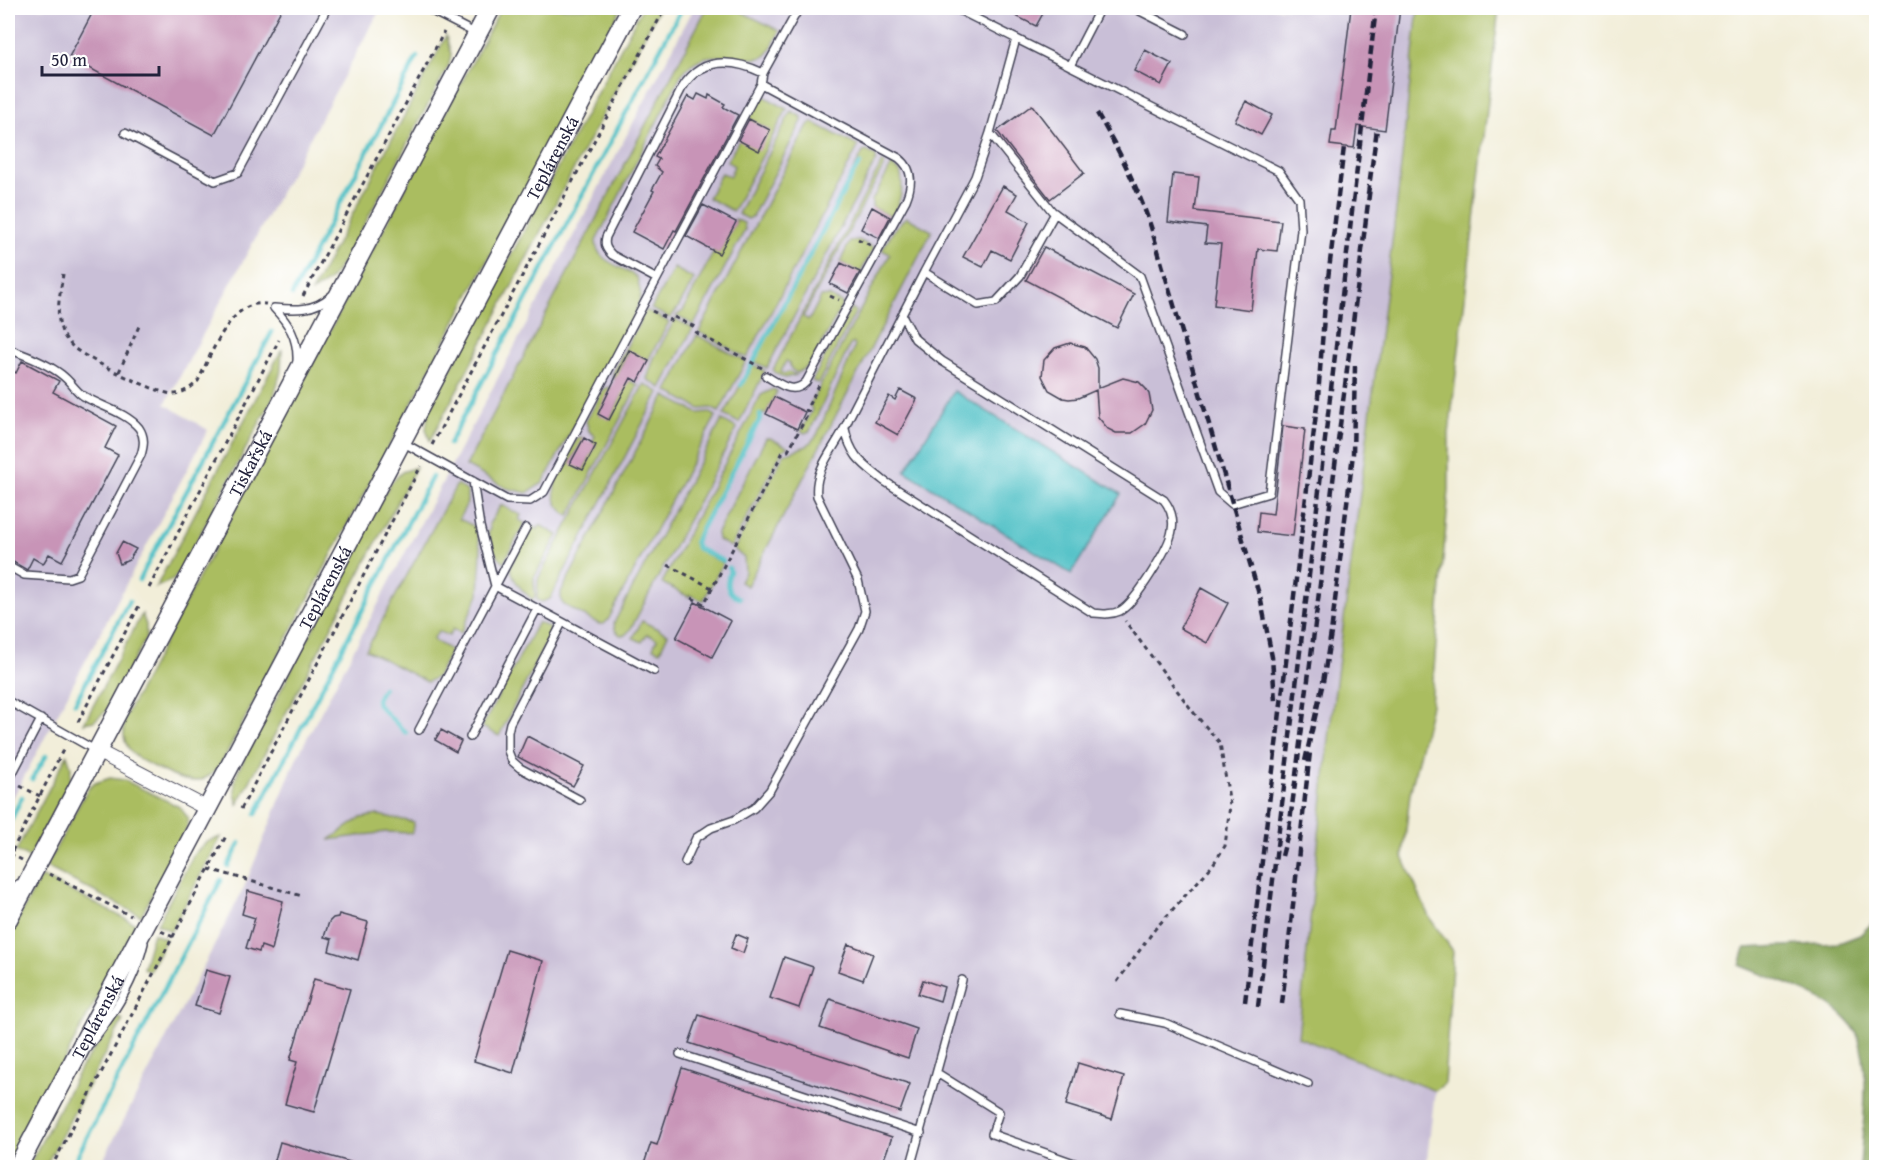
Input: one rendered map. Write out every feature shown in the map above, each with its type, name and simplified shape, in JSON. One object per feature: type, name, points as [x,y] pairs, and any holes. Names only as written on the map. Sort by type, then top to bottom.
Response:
[{"type":"street","name":"Tiskařská","points":[[8,919],[491,8]]},
{"type":"street","name":"Teplárenská","points":[[17,1167],[632,8]]},
{"type":"street","points":[[97,751],[208,809]]},
{"type":"lane","points":[[125,133],[215,182],[238,173],[327,8]]},
{"type":"lane","points":[[426,8],[477,34]]},
{"type":"lane","points":[[402,442],[501,498],[514,502],[530,501],[544,492],[800,8]]},
{"type":"lane","points":[[955,8],[1279,171],[1299,199],[1300,230],[1269,493],[1232,504],[1218,492],[1140,276],[1055,213],[990,133]]},
{"type":"lane","points":[[1070,66],[1100,8]]},
{"type":"lane","points":[[1134,8],[1185,34]]},
{"type":"lane","points":[[685,862],[696,838],[711,828],[734,820],[754,808],[770,790],[859,629],[865,612],[858,580],[817,496],[816,485],[822,467],[845,429],[975,177],[990,133],[1016,39]]},
{"type":"lane","points":[[657,279],[612,255],[605,244],[606,237],[682,88],[694,72],[711,64],[745,65],[764,73]]},
{"type":"lane","points":[[761,84],[899,158],[910,171],[910,190],[879,250],[802,386],[797,389],[787,388],[767,374]]},
{"type":"lane","points":[[924,272],[978,305],[996,302],[1020,276],[1055,213]]},
{"type":"lane","points":[[274,308],[299,310],[319,305],[347,279]]},
{"type":"lane","points":[[274,308],[290,327],[298,347],[290,387]]},
{"type":"lane","points":[[845,429],[849,446],[858,460],[884,481],[1093,613],[1106,615],[1118,612],[1137,597],[1168,543],[1173,520],[1170,508],[1164,500],[942,361],[915,339],[902,315]]},
{"type":"lane","points":[[8,349],[25,355],[62,375],[81,394],[128,419],[140,430],[144,444],[141,455],[78,575],[69,578],[24,575],[8,566]]},
{"type":"lane","points":[[472,481],[480,526],[495,586],[654,671]]},
{"type":"lane","points":[[419,730],[526,528]]},
{"type":"lane","points":[[470,737],[537,609]]},
{"type":"lane","points":[[562,623],[510,723],[507,742],[512,761],[520,768],[580,800]]},
{"type":"lane","points":[[8,701],[97,751]]},
{"type":"lane","points":[[8,782],[41,719]]},
{"type":"lane","points":[[8,763],[15,768]]},
{"type":"lane","points":[[8,897],[46,846]]},
{"type":"lane","points":[[910,1167],[962,980]]},
{"type":"lane","points":[[1120,1014],[1165,1023],[1308,1084]]},
{"type":"lane","points":[[680,1054],[921,1133]]},
{"type":"lane","points":[[937,1073],[999,1112],[992,1134],[1088,1167]]},
{"type":"path","points":[[432,445],[665,8]]},
{"type":"path","points":[[303,296],[444,32]]},
{"type":"path","points":[[858,239],[879,250]]},
{"type":"path","points":[[63,274],[59,318],[65,337],[72,346],[81,353],[165,393],[173,394],[186,390],[198,381],[235,315],[242,309],[256,303],[263,303],[274,308]]},
{"type":"path","points":[[642,306],[672,321]]},
{"type":"path","points":[[674,316],[767,374]]},
{"type":"path","points":[[119,372],[139,326]]},
{"type":"path","points":[[148,588],[279,340]]},
{"type":"path","points":[[692,598],[704,604],[783,452],[788,451],[809,412],[806,410],[822,380]]},
{"type":"path","points":[[241,808],[421,466]]},
{"type":"path","points":[[668,565],[712,588]]},
{"type":"path","points":[[78,722],[139,606]]},
{"type":"path","points":[[1117,982],[1155,929],[1212,866],[1225,846],[1230,805],[1220,743],[1118,612]]},
{"type":"path","points":[[8,859],[63,750]]},
{"type":"path","points":[[20,786],[40,796]]},
{"type":"path","points":[[51,1167],[226,836]]},
{"type":"path","points":[[10,854],[26,863]]},
{"type":"path","points":[[209,869],[302,896]]},
{"type":"path","points":[[44,872],[148,921],[172,937]]},
{"type":"shaded area","points":[[8,8],[381,8],[165,404],[208,430],[8,807]]},
{"type":"shaded area","points":[[694,8],[1418,8],[1397,203],[1330,729],[1298,1037],[1435,1091],[1426,1167],[99,1168],[243,890],[297,757]]},
{"type":"green space","points":[[501,8],[621,8],[222,762],[215,771],[201,780],[178,778],[143,761],[131,751],[124,737],[125,717]]},
{"type":"green space","points":[[642,8],[659,8],[430,441],[426,429],[429,410]]},
{"type":"green space","points":[[707,8],[734,8],[780,31],[764,57],[752,59],[710,56],[691,65],[681,75],[596,241],[600,254],[605,259],[637,277],[641,295],[636,311],[543,483],[527,493],[506,488],[466,466]]},
{"type":"green space","points":[[1418,8],[1499,8],[1449,434],[1449,490],[1431,705],[1410,794],[1403,857],[1429,917],[1453,951],[1444,1084],[1435,1091],[1298,1037],[1330,729],[1397,203]]},
{"type":"green space","points":[[446,36],[451,54],[449,65],[347,257],[330,280],[311,293]]},
{"type":"green space","points":[[762,95],[787,109],[733,211],[708,198],[721,173],[730,176],[734,166],[727,161],[739,140],[770,130],[749,119]]},
{"type":"green space","points":[[791,111],[802,117],[802,121],[752,217],[748,219],[738,214]]},
{"type":"green space","points":[[812,122],[858,146],[747,358],[699,332],[808,125]]},
{"type":"green space","points":[[867,151],[876,156],[876,160],[767,368],[753,361],[863,152]]},
{"type":"green space","points":[[882,162],[885,164],[803,317],[809,320],[821,297],[829,296],[843,304],[811,364],[797,373],[786,361],[781,372],[796,375],[785,378],[773,370]]},
{"type":"green space","points":[[893,163],[894,168],[900,171],[902,189],[892,217],[872,207],[872,200]]},
{"type":"green space","points":[[906,217],[932,231],[747,586],[740,582],[745,572],[744,558],[734,549],[784,454],[807,446],[817,435],[855,346],[854,343],[850,345],[810,431],[805,433],[801,431],[812,410],[810,405],[890,254],[882,250],[895,228]]},
{"type":"green space","points":[[735,219],[744,223],[745,230],[694,325],[676,316],[683,311],[714,251],[719,253],[736,222]]},
{"type":"green space","points":[[859,240],[874,248],[860,273],[840,262],[850,241]]},
{"type":"green space","points":[[674,268],[694,279],[670,318],[651,309]]},
{"type":"green space","points":[[851,308],[856,311],[818,383],[812,381]]},
{"type":"green space","points":[[646,310],[669,322],[648,360],[628,351],[618,372],[638,385],[569,516],[560,508],[555,499],[554,490],[560,469],[576,440],[580,437],[584,438],[570,463],[583,470],[596,445],[592,443],[595,436],[589,431],[586,421],[603,390],[608,387],[611,388],[598,414],[610,419],[622,395],[613,376],[614,370]]},
{"type":"green space","points":[[675,319],[693,328],[661,388],[647,379],[654,358]]},
{"type":"green space","points":[[697,335],[746,361],[719,412],[711,408],[700,409],[667,391]]},
{"type":"green space","points":[[282,349],[281,371],[274,396],[182,568],[173,580],[156,587]]},
{"type":"green space","points":[[752,364],[765,371],[739,423],[724,415]]},
{"type":"green space","points":[[644,384],[659,392],[550,599],[542,602],[537,600],[538,579]]},
{"type":"green space","points":[[773,389],[777,391],[766,414],[763,413],[694,542],[696,549],[723,563],[703,601],[690,595],[689,597],[662,583],[761,395]]},
{"type":"green space","points":[[665,396],[698,413],[709,412],[716,416],[608,620],[604,624],[599,624],[564,605],[561,601],[561,592]]},
{"type":"green space","points":[[722,420],[737,428],[630,630],[625,635],[620,635],[615,630],[614,623]]},
{"type":"green space","points":[[766,438],[788,447],[782,451],[731,547],[718,540],[717,533]]},
{"type":"green space","points":[[416,467],[238,804],[235,780],[238,771],[390,484],[402,472]]},
{"type":"green space","points":[[457,484],[467,491],[467,503],[459,519],[476,527],[481,551],[479,594],[461,633],[453,629],[449,636],[438,631],[433,640],[451,650],[437,677],[427,682],[366,650]]},
{"type":"green space","points":[[501,505],[521,515],[519,520],[525,523],[504,562],[495,553],[488,533],[489,524]]},
{"type":"green space","points":[[540,525],[558,535],[534,578],[535,596],[533,600],[518,585],[510,567],[531,526],[538,529]]},
{"type":"green space","points":[[142,614],[146,625],[146,638],[106,711],[94,721],[84,723]]},
{"type":"green space","points":[[642,621],[668,634],[660,651],[653,648],[657,639],[647,634],[642,642],[633,638]]},
{"type":"green space","points":[[538,622],[550,628],[550,634],[499,736],[482,727]]},
{"type":"green space","points":[[67,755],[71,767],[70,781],[29,858],[16,851]]},
{"type":"green space","points":[[110,778],[124,780],[180,807],[188,818],[188,826],[141,916],[46,867],[87,790],[95,783]]},
{"type":"green space","points":[[378,815],[414,822],[412,833],[386,832],[329,840],[361,818]]},
{"type":"green space","points":[[221,837],[171,931],[157,924],[194,854],[206,842]]},
{"type":"green space","points":[[41,876],[136,924],[8,1167],[8,939]]},
{"type":"green space","points":[[1876,919],[1876,1167],[1860,1167],[1865,1082],[1862,1049],[1856,1031],[1839,1012],[1827,1003],[1740,965],[1745,948],[1839,943],[1860,935]]},
{"type":"green space","points":[[153,933],[166,939],[149,971],[143,968]]},
{"type":"green space","points":[[118,1017],[123,1020],[45,1167],[28,1167],[81,1067]]},
{"type":"water","points":[[954,391],[1121,494],[1071,574],[905,471]]},
{"type":"building","points":[[95,8],[282,8],[214,135],[69,57]]},
{"type":"building","points":[[1000,8],[1046,8],[1036,26]]},
{"type":"building","points":[[1351,8],[1400,8],[1385,130],[1357,126],[1354,148],[1330,145],[1332,131],[1336,131]]},
{"type":"building","points":[[1145,50],[1172,64],[1161,85],[1134,71]]},
{"type":"building","points":[[698,94],[708,99],[709,95],[725,104],[723,107],[738,115],[676,231],[674,230],[664,249],[632,232],[662,172],[655,166],[659,159],[655,157],[688,96],[695,100]]},
{"type":"building","points":[[1246,101],[1272,115],[1261,135],[1235,121]]},
{"type":"building","points":[[1032,105],[1084,173],[1050,199],[997,131]]},
{"type":"building","points":[[749,119],[770,130],[759,151],[738,140]]},
{"type":"building","points":[[1173,174],[1199,177],[1195,211],[1281,221],[1277,251],[1258,249],[1251,310],[1214,305],[1221,244],[1205,243],[1207,227],[1168,222]]},
{"type":"building","points":[[1003,186],[1017,194],[1008,210],[1029,222],[1010,259],[992,250],[983,267],[963,257]]},
{"type":"building","points":[[703,205],[736,222],[719,254],[686,236]]},
{"type":"building","points":[[872,207],[890,217],[879,238],[861,229]]},
{"type":"building","points":[[1044,247],[1134,294],[1117,328],[1026,280]]},
{"type":"building","points":[[841,263],[860,272],[848,293],[830,284]]},
{"type":"building","points":[[1070,343],[1085,347],[1095,359],[1098,368],[1098,388],[1123,378],[1139,382],[1146,389],[1152,410],[1145,424],[1132,433],[1116,433],[1108,429],[1098,417],[1096,390],[1078,398],[1069,399],[1049,390],[1042,376],[1044,360],[1055,348]]},
{"type":"building","points":[[629,350],[649,361],[638,382],[631,378],[609,420],[598,414]]},
{"type":"building","points":[[22,361],[59,381],[53,392],[116,426],[105,448],[118,455],[62,561],[49,554],[43,564],[33,558],[27,570],[8,559],[8,368],[16,373]]},
{"type":"building","points":[[900,390],[917,399],[898,435],[875,422],[889,396],[895,400]]},
{"type":"building","points":[[774,397],[805,412],[797,429],[766,414]]},
{"type":"building","points":[[1283,426],[1305,429],[1293,536],[1257,532],[1259,512],[1273,514]]},
{"type":"building","points":[[584,438],[596,445],[583,470],[570,464]]},
{"type":"building","points":[[122,542],[136,549],[129,560],[120,564],[116,553]]},
{"type":"building","points":[[1201,588],[1228,603],[1207,643],[1180,628]]},
{"type":"building","points":[[695,602],[731,621],[712,657],[676,638]]},
{"type":"building","points":[[441,730],[461,741],[456,752],[435,740]]},
{"type":"building","points":[[527,736],[584,766],[573,786],[518,757]]},
{"type":"building","points":[[248,891],[283,901],[272,950],[261,946],[259,952],[246,948],[255,918],[242,914]]},
{"type":"building","points":[[339,914],[368,922],[358,960],[329,951],[332,939],[324,937],[329,922]]},
{"type":"building","points":[[736,934],[748,939],[743,953],[731,948]]},
{"type":"building","points":[[848,944],[873,954],[863,980],[838,971]]},
{"type":"building","points":[[507,950],[543,961],[513,1073],[474,1061]]},
{"type":"building","points":[[784,957],[813,967],[799,1008],[770,998]]},
{"type":"building","points":[[206,970],[230,977],[219,1013],[195,1006]]},
{"type":"building","points":[[314,979],[350,989],[314,1112],[285,1104],[297,1062],[290,1060]]},
{"type":"building","points":[[923,980],[944,987],[940,1001],[918,994]]},
{"type":"building","points":[[830,999],[917,1029],[908,1058],[820,1028]]},
{"type":"building","points":[[699,1015],[910,1084],[900,1112],[689,1043]]},
{"type":"building","points":[[1078,1063],[1124,1077],[1112,1119],[1066,1105]]},
{"type":"building","points":[[682,1068],[892,1137],[881,1167],[643,1167],[651,1143],[657,1145]]},
{"type":"building","points":[[280,1142],[357,1164],[356,1167],[273,1167]]},
{"type":"waterway","points":[[449,444],[682,8]]},
{"type":"waterway","points":[[292,295],[417,57]]},
{"type":"waterway","points":[[741,385],[860,164]]},
{"type":"waterway","points":[[139,580],[272,332]]},
{"type":"waterway","points":[[723,561],[697,548],[695,541],[761,417],[760,415]]},
{"type":"waterway","points":[[256,814],[432,477]]},
{"type":"waterway","points":[[729,568],[728,587],[731,593],[739,598]]},
{"type":"waterway","points":[[75,703],[129,601]]},
{"type":"waterway","points":[[383,688],[377,699],[378,705],[406,733]]},
{"type":"waterway","points":[[32,779],[46,756]]},
{"type":"waterway","points":[[8,826],[22,797]]},
{"type":"waterway","points":[[228,866],[240,843]]},
{"type":"waterway","points":[[71,1168],[221,880]]},
{"type":"railway","points":[[1258,1007],[1376,8]]},
{"type":"railway","points":[[1097,113],[1127,168],[1151,227],[1261,601],[1272,657],[1275,701]]},
{"type":"railway","points":[[1368,194],[1377,129]]},
{"type":"railway","points":[[1245,1002],[1318,397],[1325,303],[1344,147]]},
{"type":"railway","points":[[1282,856],[1289,829],[1294,791],[1370,187]]},
{"type":"railway","points":[[1305,761],[1323,682],[1331,633],[1353,454],[1355,366]]},
{"type":"railway","points":[[1282,1004],[1310,752]]}]
